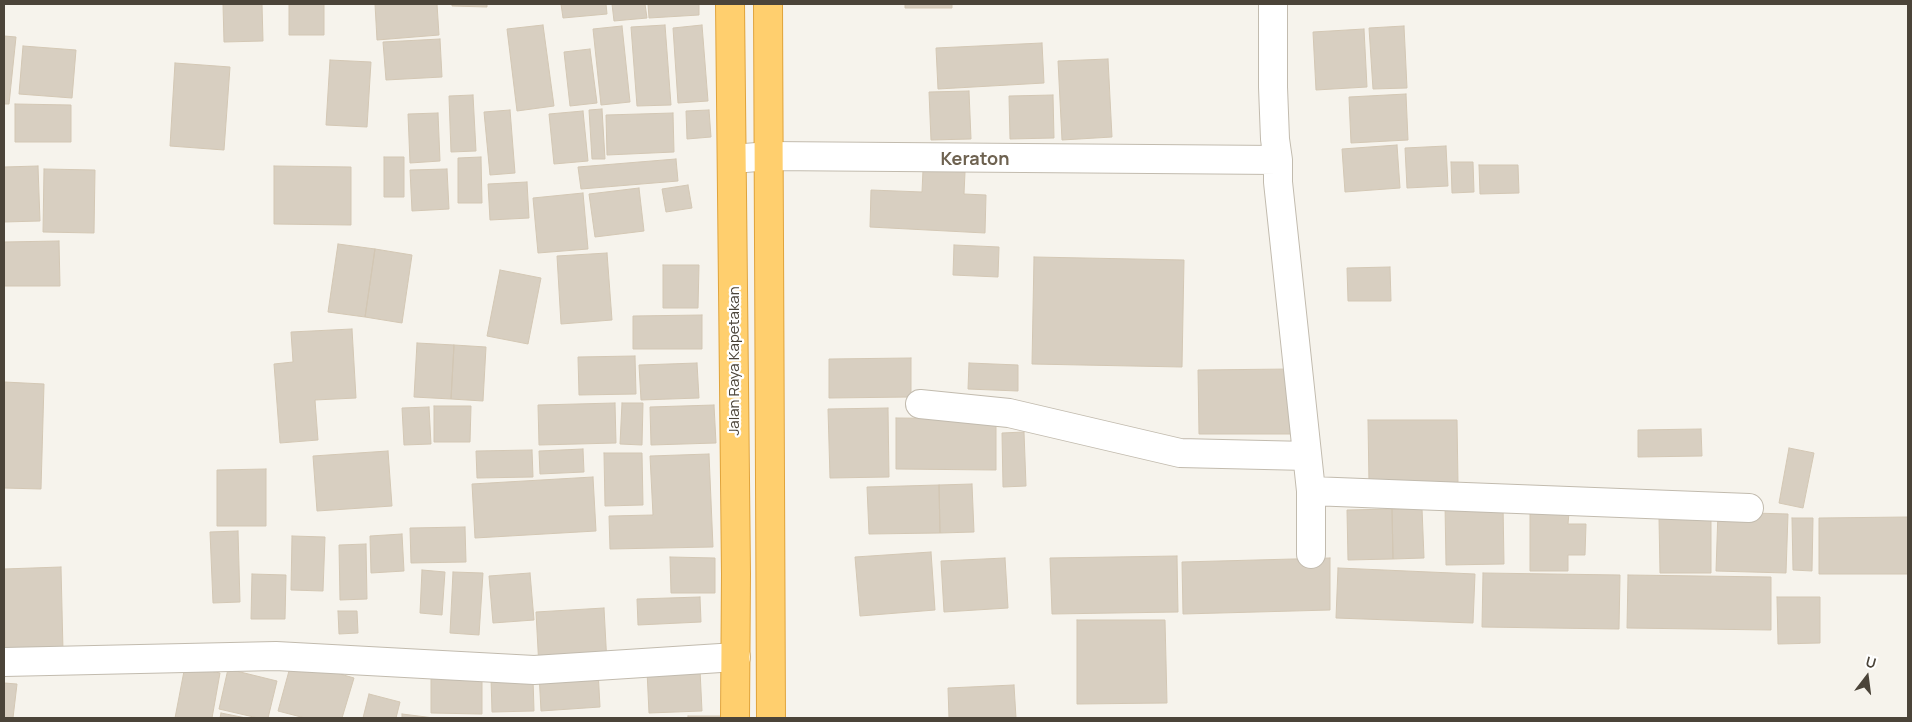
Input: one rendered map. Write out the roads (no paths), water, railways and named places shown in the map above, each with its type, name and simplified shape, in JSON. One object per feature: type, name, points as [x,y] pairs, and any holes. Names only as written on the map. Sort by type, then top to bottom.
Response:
[{"type":"highway","points":[[731,13],[768,12],[771,718]]},
{"type":"highway","name":"Jalan Raya Kapetakan","points":[[731,13],[736,627],[735,718]]},
{"type":"highway","points":[[736,627],[771,630]]},
{"type":"street","points":[[1273,4],[1275,139],[1311,491],[1311,554]]},
{"type":"street","points":[[733,159],[769,156],[1278,160]]},
{"type":"street","points":[[920,404],[1009,413],[1180,453],[1307,456]]},
{"type":"street","points":[[1311,491],[1749,508]]},
{"type":"street","points":[[4,662],[276,656],[534,670],[736,657]]},
{"type":"district","name":"Keraton","points":[[975,160]]}]
